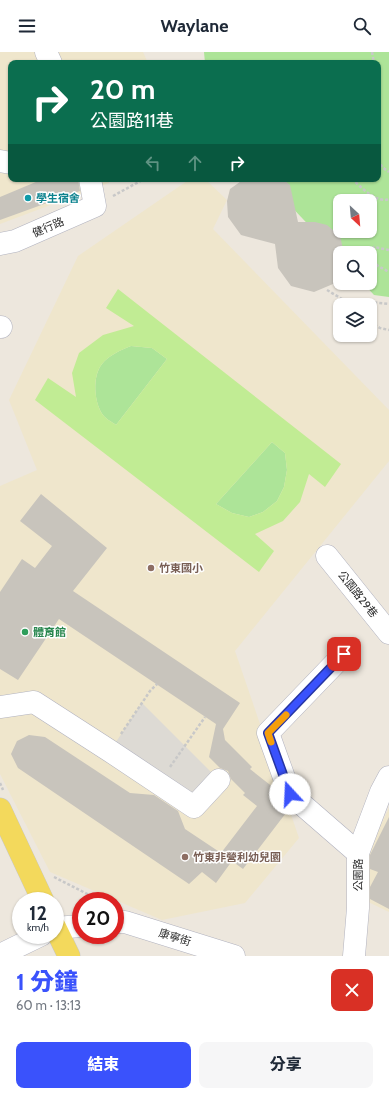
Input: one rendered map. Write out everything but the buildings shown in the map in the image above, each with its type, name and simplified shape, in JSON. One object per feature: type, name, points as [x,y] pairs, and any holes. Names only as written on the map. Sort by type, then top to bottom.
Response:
[{"type":"main road","points":[[0,809],[39,892]]},
{"type":"main road","points":[[63,944],[69,956]]},
{"type":"street","points":[[91,182],[95,206]]},
{"type":"street","name":"健行路","points":[[0,244],[15,241],[95,206]]},
{"type":"street","name":"公園路29巷","points":[[327,556],[389,633]]},
{"type":"street","points":[[344,654],[268,733],[290,794],[358,853]]},
{"type":"street","points":[[0,707],[34,702],[194,808],[219,780]]},
{"type":"street","name":"公園路","points":[[354,956],[358,908],[358,853],[381,792],[389,777]]},
{"type":"street","name":"康寧街","points":[[124,922],[234,956]]},
{"type":"street","points":[[0,955],[23,944]]},
{"type":"path","points":[[381,165],[389,172]]},
{"type":"path","points":[[95,206],[139,182]]},
{"type":"path","points":[[356,182],[377,198],[389,200]]},
{"type":"path","points":[[389,250],[374,247],[371,254],[371,258],[374,263],[389,272]]},
{"type":"path","points":[[327,290],[340,298]]},
{"type":"path","points":[[377,302],[389,304]]},
{"type":"path","points":[[377,326],[389,330]]},
{"type":"path","points":[[110,751],[150,691],[157,684]]},
{"type":"path","points":[[158,784],[205,717]]},
{"type":"shaded area","points":[[0,52],[143,52],[147,60],[8,60],[8,182],[109,183],[0,224]]},
{"type":"shaded area","name":"竹東國小","points":[[186,182],[208,182],[227,200],[213,229],[389,410],[389,461],[235,651],[299,838],[245,903],[162,920],[124,904],[124,892],[97,892],[50,872],[0,774],[0,486],[37,470],[9,400],[78,256]]},
{"type":"shaded area","points":[[142,703],[219,780],[194,807],[110,751]]},
{"type":"shaded area","points":[[389,808],[389,912],[360,898],[363,862]]},
{"type":"green space","points":[[204,52],[389,52],[389,297],[374,295],[369,290],[377,290],[377,246],[333,246],[333,251],[268,182],[381,182],[381,60],[205,60]]},
{"type":"green space","points":[[118,289],[341,464],[325,487],[309,474],[300,502],[283,521],[255,534],[274,551],[259,572],[35,400],[48,378],[76,397],[72,373],[79,353],[103,335],[134,326],[106,308]],"holes":[[[131,346],[152,348],[167,359],[116,425],[107,419],[100,410],[95,390],[97,375],[102,364],[108,358]],[[272,442],[285,453],[287,470],[284,487],[277,501],[263,512],[249,517],[232,513],[216,504]]]},
{"type":"green space","points":[[131,346],[152,348],[167,359],[116,425],[107,419],[100,410],[95,390],[97,375],[102,364],[108,358]]},
{"type":"green space","points":[[272,442],[285,453],[287,470],[284,487],[277,501],[263,512],[249,517],[232,513],[216,504]]},
{"type":"slow traffic","points":[[271,742],[268,733],[286,715]]},
{"type":"place","name":"學生宿舍","points":[[28,198]]},
{"type":"place","name":"竹東國小","points":[[151,568]]},
{"type":"place","name":"體育館","points":[[25,632]]},
{"type":"place","name":"竹東非營利幼兒園","points":[[185,857]]},
{"type":"route","points":[[290,794],[268,733],[344,654]]}]
